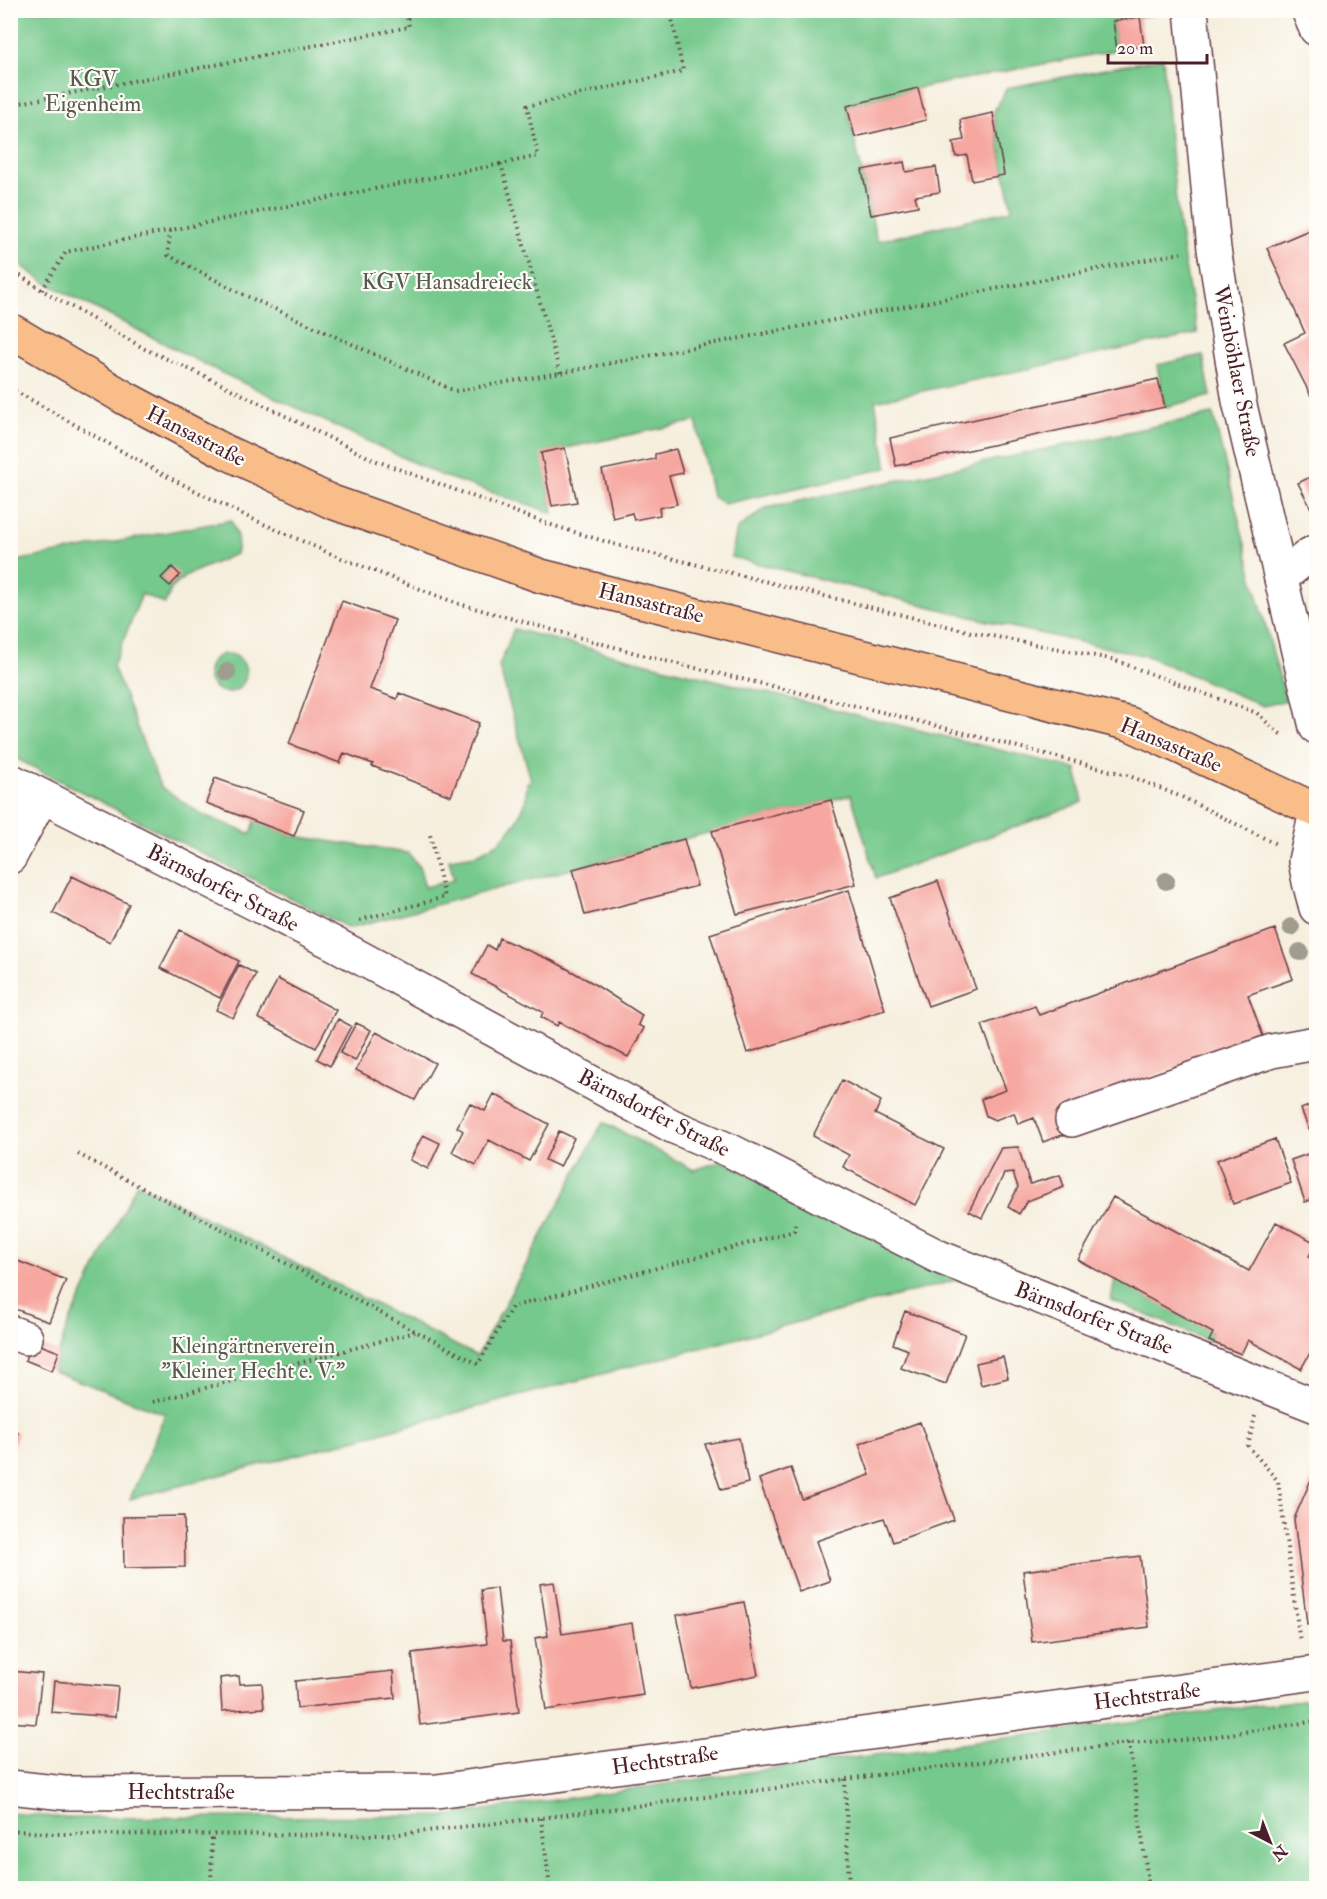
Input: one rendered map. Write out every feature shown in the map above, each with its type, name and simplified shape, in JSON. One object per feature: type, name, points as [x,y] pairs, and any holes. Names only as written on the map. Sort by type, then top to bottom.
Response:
[{"type":"main road","name":"Hansastraße","points":[[10,330],[146,409],[228,453],[332,502],[541,576],[1130,724],[1317,811]]},
{"type":"street","name":"Weinböhlaer Straße","points":[[1191,10],[1214,249],[1239,401],[1317,727]]},
{"type":"street","points":[[1308,10],[1317,29]]},
{"type":"street","points":[[1282,577],[1317,551]]},
{"type":"street","name":"Bärnsdorfer Straße","points":[[10,780],[333,943],[672,1126],[731,1151],[939,1257],[1317,1406]]},
{"type":"street","points":[[10,857],[42,796]]},
{"type":"street","points":[[1310,884],[1317,811]]},
{"type":"street","points":[[1072,1120],[1272,1051],[1317,1042]]},
{"type":"street","name":"Hechtstraße","points":[[10,1786],[64,1793],[437,1791],[1310,1674]]},
{"type":"path","points":[[10,105],[409,27],[406,10]]},
{"type":"path","points":[[42,290],[66,252],[538,156],[527,106],[683,71],[670,10]]},
{"type":"path","points":[[501,164],[560,373]]},
{"type":"path","points":[[170,231],[168,255],[242,294],[455,390],[560,373],[1214,249]]},
{"type":"path","points":[[10,268],[42,290],[145,349],[374,460],[545,523],[617,545],[970,632],[1111,659],[1257,713],[1276,732],[1286,737]]},
{"type":"path","points":[[10,388],[164,475],[248,517],[336,556],[456,603],[657,659],[886,713],[1127,775],[1182,797],[1275,844],[1310,884]]},
{"type":"path","points":[[333,943],[340,925],[445,897],[430,835]]},
{"type":"path","points":[[78,1154],[478,1364],[512,1307],[794,1231],[804,1188]]},
{"type":"path","points":[[153,1402],[416,1332]]},
{"type":"path","points":[[1262,1383],[1248,1446],[1278,1481],[1310,1674]]},
{"type":"path","points":[[1129,1743],[1149,1888]]},
{"type":"path","points":[[845,1779],[849,1888]]},
{"type":"path","points":[[541,1818],[550,1888]]},
{"type":"path","points":[[211,1888],[212,1834]]},
{"type":"green space","name":"KGV Hansadreieck","points":[[10,11],[1158,11],[1159,14],[1113,21],[1117,50],[918,88],[847,106],[877,241],[1012,210],[993,113],[1007,88],[1163,58],[1180,231],[1198,333],[875,401],[887,468],[724,504],[712,496],[696,421],[542,453],[553,513],[440,475],[220,372],[46,283],[11,258]]},
{"type":"green space","points":[[1203,355],[1211,396],[1165,407],[1157,365]]},
{"type":"green space","points":[[1213,414],[1286,701],[1263,706],[1147,656],[1024,630],[731,557],[737,529],[766,508]]},
{"type":"green space","points":[[231,520],[236,533],[236,554],[187,575],[171,589],[165,604],[142,594],[113,666],[160,786],[203,815],[251,834],[255,821],[294,836],[408,853],[419,866],[425,887],[454,880],[449,859],[475,855],[498,843],[515,824],[525,804],[527,783],[531,780],[499,666],[514,629],[1076,769],[1083,802],[876,878],[851,795],[349,928],[11,756],[10,562]]},
{"type":"green space","points":[[227,654],[241,659],[246,673],[241,687],[227,692],[213,687],[208,673],[213,659]]},
{"type":"green space","name":"Kleingärtnerverein \"Kleiner Hecht e. V.\"","points":[[603,1122],[694,1170],[722,1161],[957,1280],[130,1499],[165,1414],[53,1371],[67,1327],[137,1183],[477,1356]]},
{"type":"green space","points":[[1115,1279],[1213,1333],[1209,1341],[1111,1300]]},
{"type":"green space","points":[[1316,1698],[1316,1888],[11,1888],[11,1813],[67,1818],[444,1816],[783,1767]]},
{"type":"building","points":[[1140,17],[1144,46],[1117,50],[1113,21]]},
{"type":"building","points":[[918,88],[926,120],[855,137],[847,106]]},
{"type":"building","points":[[993,113],[1004,175],[972,181],[967,155],[956,157],[953,142],[964,140],[960,120]]},
{"type":"building","points":[[904,162],[906,172],[936,167],[940,192],[915,196],[918,206],[871,215],[862,170]]},
{"type":"building","points":[[1316,227],[1316,406],[1284,343],[1305,333],[1267,248]]},
{"type":"building","points":[[1158,379],[1165,407],[896,466],[890,438]]},
{"type":"building","points":[[565,448],[577,502],[552,506],[541,453]]},
{"type":"building","points":[[676,449],[683,473],[669,476],[677,504],[659,508],[660,515],[634,520],[632,513],[613,518],[602,470],[655,459],[655,454]]},
{"type":"building","points":[[1316,474],[1316,518],[1298,483]]},
{"type":"building","points":[[172,567],[180,575],[170,586],[161,578]]},
{"type":"building","points":[[342,601],[395,620],[370,689],[397,699],[399,693],[479,723],[451,796],[344,753],[340,763],[289,744]]},
{"type":"building","points":[[215,778],[304,810],[294,836],[206,803]]},
{"type":"building","points":[[831,800],[856,884],[737,914],[712,831]]},
{"type":"building","points":[[684,839],[697,886],[585,915],[573,869]]},
{"type":"building","points":[[72,876],[129,904],[110,942],[53,913]]},
{"type":"building","points":[[938,881],[976,989],[928,1006],[890,898]]},
{"type":"building","points":[[849,890],[885,1010],[747,1053],[710,934]]},
{"type":"building","points":[[1275,929],[1293,979],[1248,995],[1263,1036],[1067,1108],[1076,1130],[1043,1142],[1034,1118],[1018,1124],[1014,1113],[995,1120],[986,1116],[981,1099],[1006,1090],[982,1025],[1035,1006],[1039,1015]]},
{"type":"building","points":[[180,930],[239,961],[220,998],[160,968]]},
{"type":"building","points":[[499,938],[555,962],[642,1015],[638,1025],[644,1028],[628,1057],[559,1022],[557,1026],[541,1017],[543,1012],[472,974],[487,945],[495,950]]},
{"type":"building","points":[[239,965],[256,974],[233,1018],[216,1010]]},
{"type":"building","points":[[278,979],[336,1010],[316,1048],[258,1018]]},
{"type":"building","points":[[338,1019],[351,1026],[330,1066],[317,1059]]},
{"type":"building","points":[[356,1023],[371,1030],[355,1061],[340,1053]]},
{"type":"building","points":[[376,1032],[435,1063],[415,1100],[356,1070]]},
{"type":"building","points":[[842,1080],[881,1101],[875,1114],[944,1149],[915,1205],[843,1167],[849,1155],[813,1136]]},
{"type":"building","points":[[494,1094],[549,1124],[529,1161],[489,1140],[476,1165],[452,1152],[463,1131],[457,1127],[470,1103],[485,1111]]},
{"type":"building","points":[[1316,1103],[1316,1127],[1309,1130],[1301,1109]]},
{"type":"building","points":[[559,1131],[574,1138],[560,1167],[545,1160]]},
{"type":"building","points":[[423,1135],[440,1143],[428,1169],[410,1160]]},
{"type":"building","points":[[1275,1139],[1291,1183],[1233,1204],[1217,1160]]},
{"type":"building","points":[[1018,1147],[1030,1184],[1060,1175],[1064,1187],[1027,1201],[1019,1214],[1008,1207],[1018,1187],[1013,1173],[1004,1174],[982,1218],[969,1211],[1001,1148]]},
{"type":"building","points":[[1316,1151],[1316,1198],[1305,1202],[1291,1160]]},
{"type":"building","points":[[1113,1197],[1249,1271],[1276,1222],[1316,1243],[1309,1256],[1316,1261],[1316,1277],[1309,1291],[1316,1295],[1316,1345],[1301,1369],[1248,1340],[1241,1354],[1209,1341],[1213,1333],[1078,1260]]},
{"type":"building","points":[[10,1258],[66,1280],[49,1322],[10,1307]]},
{"type":"building","points":[[905,1311],[965,1334],[946,1384],[901,1368],[908,1350],[893,1344]]},
{"type":"building","points":[[32,1342],[59,1352],[52,1371],[25,1360]]},
{"type":"building","points":[[1003,1357],[1008,1378],[981,1385],[976,1363]]},
{"type":"building","points":[[920,1422],[954,1520],[893,1542],[884,1518],[816,1541],[830,1581],[799,1592],[759,1479],[791,1468],[802,1499],[870,1475],[859,1444]]},
{"type":"building","points":[[10,1430],[18,1433],[11,1451],[10,1451]]},
{"type":"building","points":[[739,1438],[748,1483],[721,1490],[705,1444]]},
{"type":"building","points":[[1316,1468],[1316,1623],[1307,1624],[1294,1519]]},
{"type":"building","points":[[184,1516],[185,1567],[124,1568],[123,1517]]},
{"type":"building","points":[[1140,1556],[1149,1627],[1032,1642],[1023,1571]]},
{"type":"building","points":[[554,1582],[562,1634],[632,1623],[643,1695],[546,1710],[535,1638],[548,1636],[540,1584]]},
{"type":"building","points":[[497,1588],[503,1641],[510,1641],[519,1712],[420,1725],[412,1653],[487,1644],[481,1590]]},
{"type":"building","points":[[744,1602],[758,1675],[691,1688],[677,1615]]},
{"type":"building","points":[[10,1671],[42,1674],[36,1724],[10,1722]]},
{"type":"building","points":[[393,1671],[395,1698],[297,1708],[295,1681]]},
{"type":"building","points":[[239,1676],[240,1684],[262,1683],[264,1708],[222,1711],[220,1678]]},
{"type":"building","points":[[54,1681],[118,1687],[115,1717],[51,1712]]},
{"type":"park label","name":"KGV Eigenheim","points":[[93,92]]}]
